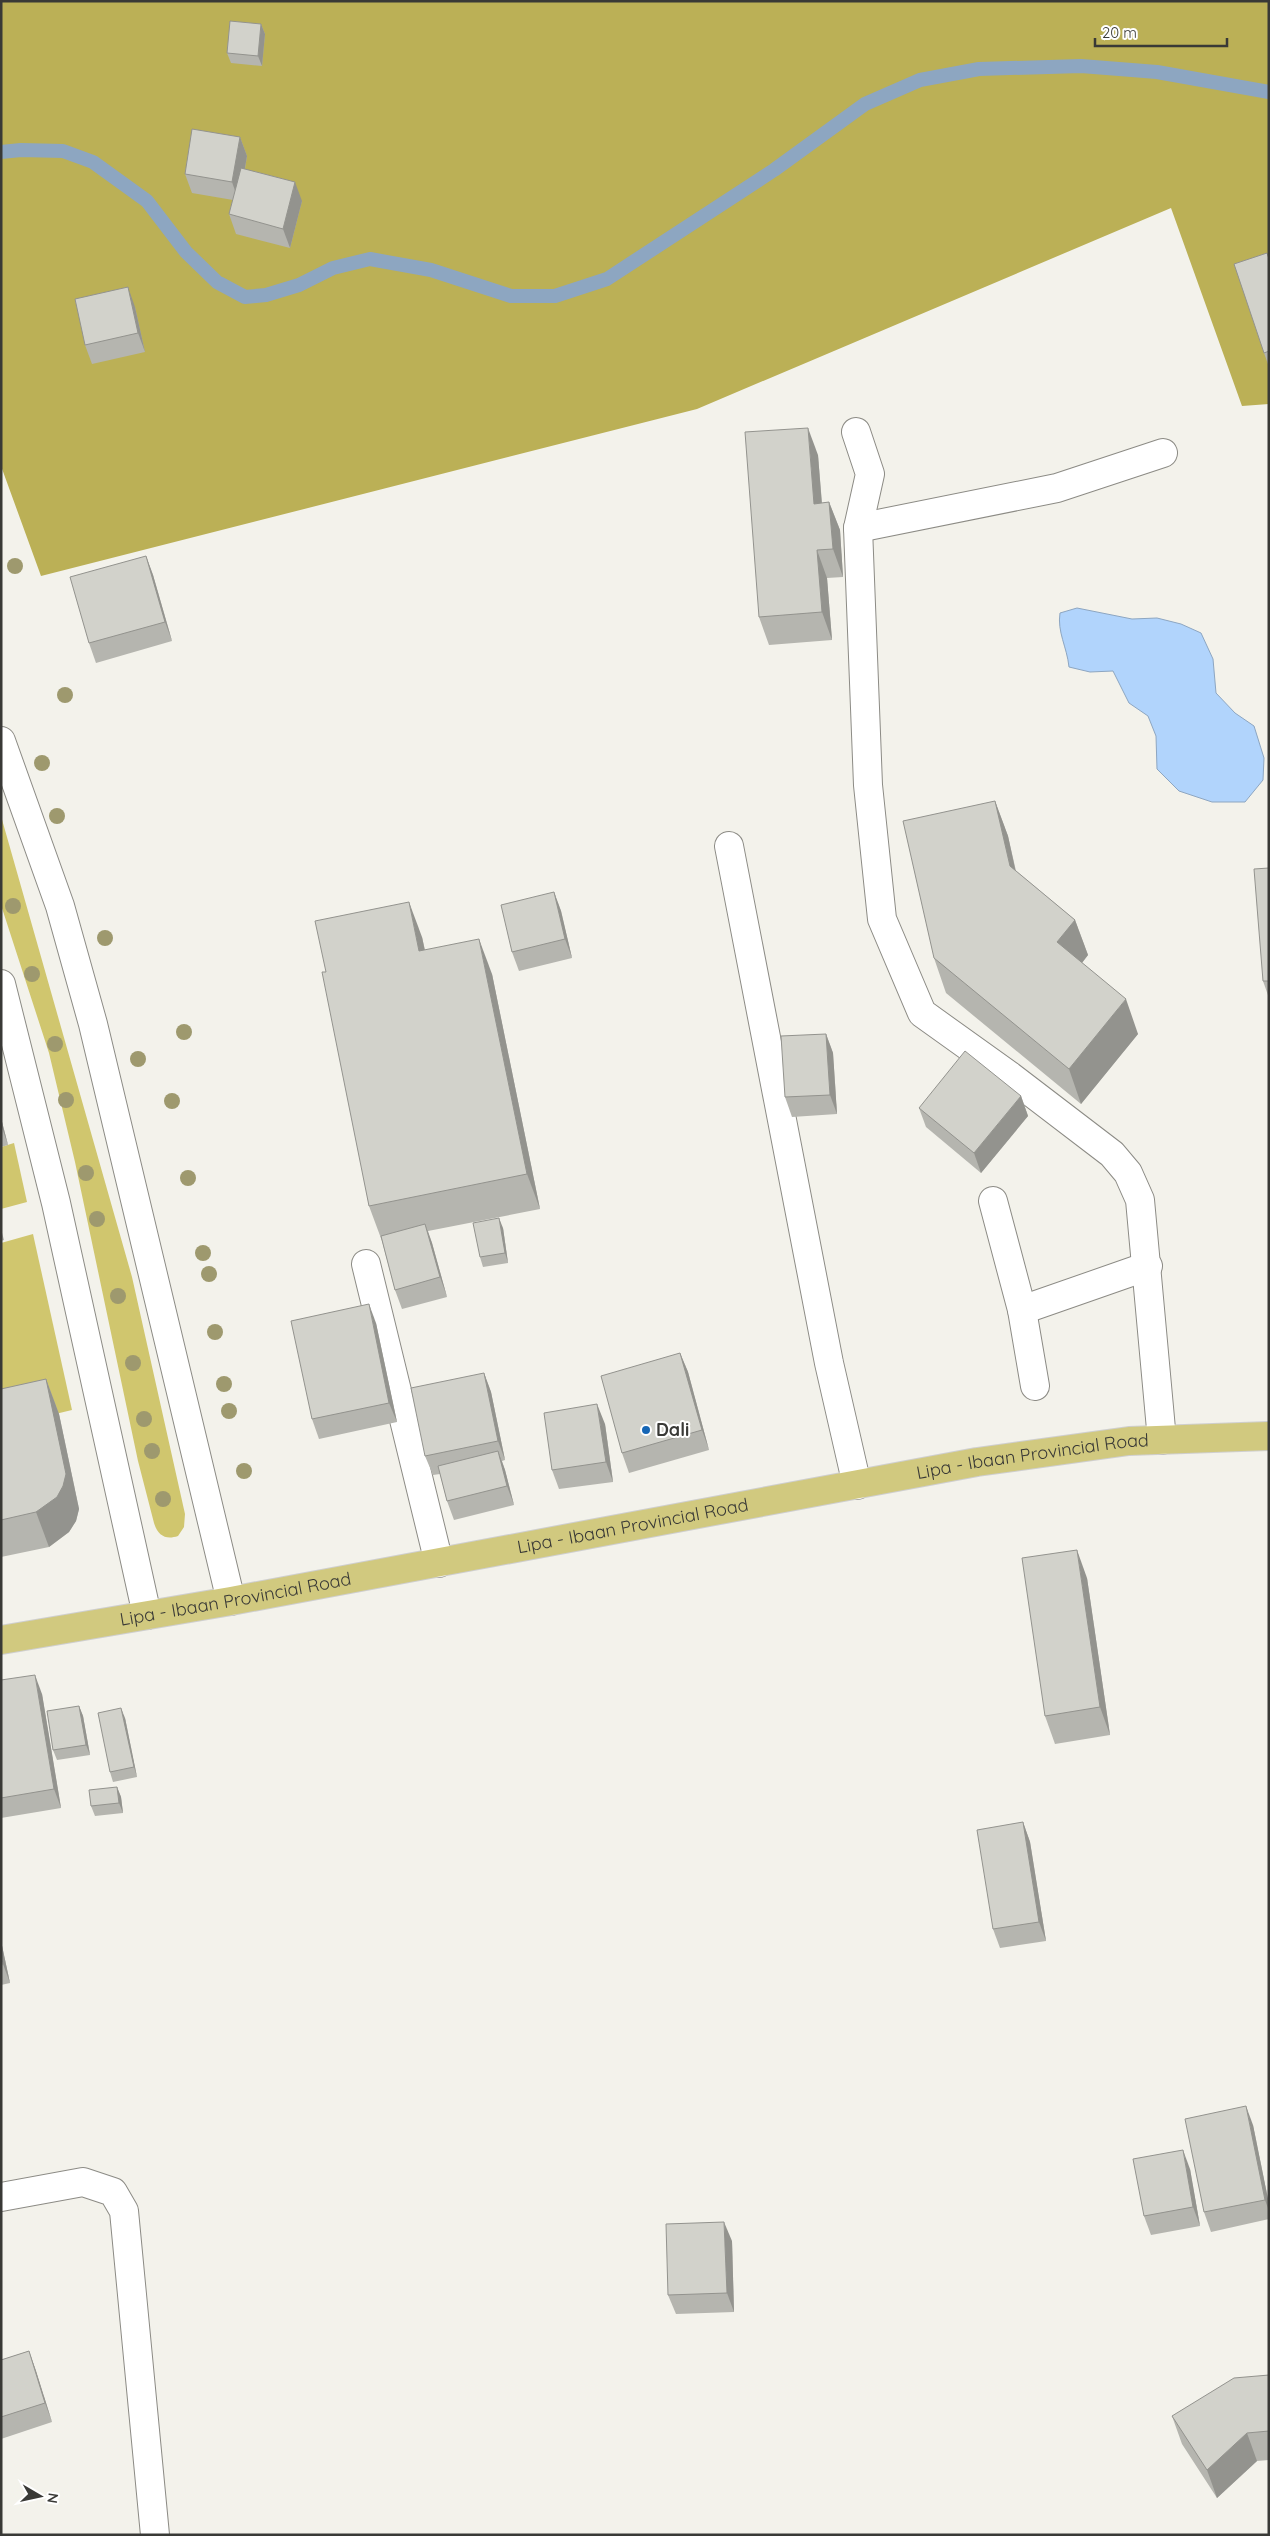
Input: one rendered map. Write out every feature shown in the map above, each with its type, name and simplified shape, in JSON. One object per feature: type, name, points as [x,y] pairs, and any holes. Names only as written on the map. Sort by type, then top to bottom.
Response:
[{"type":"main road","name":"Lipa - Ibaan Provincial Road","points":[[1,1640],[231,1601],[987,1460],[1129,1441],[1269,1436]]},
{"type":"street","points":[[856,432],[870,474],[858,528],[868,785],[882,919],[922,1013],[1010,1076],[1112,1154],[1128,1173],[1140,1200],[1148,1266],[1162,1440]]},
{"type":"street","points":[[858,528],[1058,488],[1163,453]]},
{"type":"street","points":[[1,741],[57,896],[93,1024],[231,1601]]},
{"type":"street","points":[[729,846],[829,1363],[857,1485]]},
{"type":"street","points":[[1,984],[56,1203],[147,1615]]},
{"type":"street","points":[[993,1201],[1022,1310],[1035,1386]]},
{"type":"street","points":[[366,1264],[439,1563]]},
{"type":"street","points":[[1022,1310],[1148,1266]]},
{"type":"street","points":[[1,2197],[83,2182],[113,2192],[124,2211],[155,2535]]},
{"type":"shaded area","points":[[1,1],[1269,1],[1269,404],[1242,406],[1171,208],[697,409],[41,576],[1,466]]},
{"type":"shaded area","points":[[1,816],[132,1277],[185,1514],[184,1527],[178,1536],[174,1537],[166,1537],[160,1534],[154,1523],[138,1461],[75,1162],[49,1053],[1,905]]},
{"type":"shaded area","points":[[14,1143],[27,1202],[1,1209],[1,1147]]},
{"type":"shaded area","points":[[33,1234],[72,1410],[1,1427],[1,1243]]},
{"type":"water","points":[[1077,608],[1132,619],[1157,618],[1181,624],[1201,633],[1213,659],[1216,693],[1235,713],[1254,726],[1264,758],[1263,780],[1245,802],[1212,802],[1179,791],[1157,769],[1156,736],[1148,716],[1129,703],[1113,671],[1090,672],[1069,667],[1059,620],[1060,613]]},
{"type":"building","points":[[230,21],[261,24],[258,56],[227,53]]},
{"type":"building","points":[[192,129],[240,137],[232,182],[185,174]]},
{"type":"building","points":[[241,168],[295,182],[283,229],[229,214]]},
{"type":"building","points":[[1267,253],[1269,259],[1269,351],[1264,353],[1234,264]]},
{"type":"building","points":[[128,287],[138,333],[85,345],[75,299]]},
{"type":"building","points":[[808,428],[814,504],[829,502],[833,549],[817,550],[822,612],[759,617],[745,432]]},
{"type":"building","points":[[146,556],[165,622],[89,643],[70,577]]},
{"type":"building","points":[[995,801],[1010,866],[1075,920],[1057,942],[1126,999],[1069,1069],[934,958],[903,821]]},
{"type":"building","points":[[1269,868],[1269,981],[1263,981],[1254,869]]},
{"type":"building","points":[[554,892],[565,939],[512,952],[501,905]]},
{"type":"building","points":[[409,902],[419,951],[479,939],[527,1174],[369,1206],[322,972],[326,972],[315,921]]},
{"type":"building","points":[[826,1034],[830,1095],[785,1097],[781,1036]]},
{"type":"building","points":[[965,1051],[1021,1096],[974,1153],[919,1108]]},
{"type":"building","points":[[499,1218],[505,1253],[480,1257],[473,1223]]},
{"type":"building","points":[[425,1224],[440,1277],[395,1290],[381,1236]]},
{"type":"building","points":[[369,1304],[389,1403],[312,1419],[291,1321]]},
{"type":"building","points":[[680,1353],[702,1430],[622,1453],[601,1376]]},
{"type":"building","points":[[484,1373],[498,1441],[425,1456],[411,1388]]},
{"type":"building","points":[[46,1379],[66,1474],[63,1486],[57,1497],[36,1512],[1,1520],[1,1389]]},
{"type":"building","points":[[597,1404],[606,1462],[552,1470],[544,1413]]},
{"type":"building","points":[[498,1451],[507,1486],[447,1501],[438,1466]]},
{"type":"building","points":[[1077,1550],[1100,1707],[1045,1716],[1022,1558]]},
{"type":"building","points":[[35,1675],[54,1789],[1,1798],[1,1680]]},
{"type":"building","points":[[79,1706],[86,1745],[53,1750],[47,1711]]},
{"type":"building","points":[[121,1708],[134,1767],[110,1772],[98,1713]]},
{"type":"building","points":[[117,1787],[119,1803],[91,1806],[89,1790]]},
{"type":"building","points":[[1023,1822],[1039,1922],[993,1929],[977,1830]]},
{"type":"building","points":[[1246,2106],[1265,2200],[1204,2212],[1185,2119]]},
{"type":"building","points":[[1183,2150],[1193,2207],[1144,2216],[1133,2159]]},
{"type":"building","points":[[724,2222],[727,2293],[668,2295],[666,2224]]},
{"type":"building","points":[[29,2351],[45,2403],[1,2417],[1,2360]]},
{"type":"building","points":[[1269,2375],[1269,2431],[1247,2433],[1207,2470],[1172,2416],[1234,2378]]},
{"type":"waterway","points":[[1,152],[21,150],[63,151],[93,162],[147,201],[186,252],[217,282],[245,297],[266,295],[299,285],[333,268],[370,259],[431,270],[511,296],[555,296],[607,279],[774,170],[865,104],[920,80],[979,69],[1081,66],[1157,72],[1269,92]]},
{"type":"place","name":"Dali","points":[[646,1430]]}]
